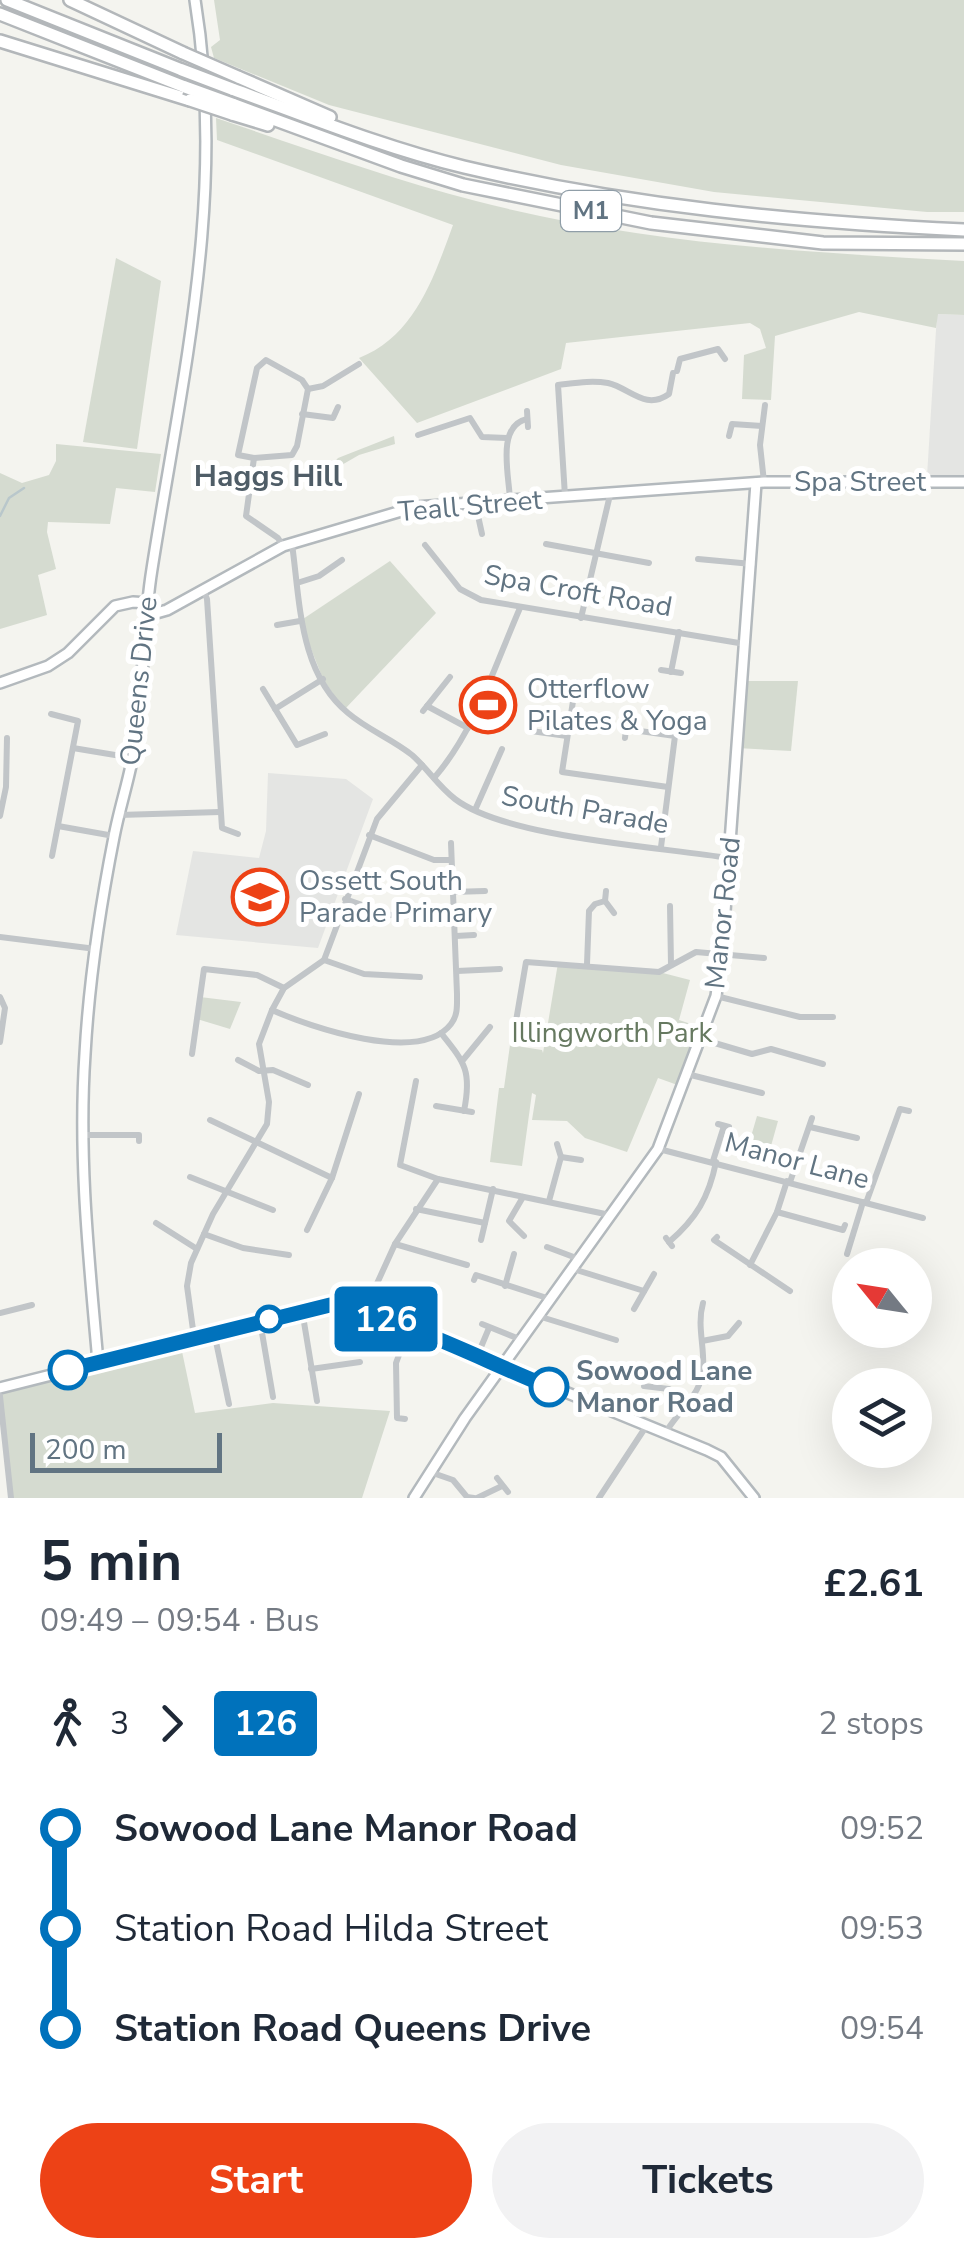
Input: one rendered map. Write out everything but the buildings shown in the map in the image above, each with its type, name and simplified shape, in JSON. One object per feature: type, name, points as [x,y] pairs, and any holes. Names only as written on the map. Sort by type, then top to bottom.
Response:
[{"type":"highway","name":"M1","points":[[7,0],[182,70],[235,84],[406,151],[465,167],[648,204],[824,224],[964,230]]},
{"type":"highway","points":[[70,0],[183,52],[235,84]]},
{"type":"highway","name":"M1","points":[[0,14],[188,93],[462,184],[651,224],[823,244],[964,244]]},
{"type":"highway","points":[[0,41],[188,93]]},
{"type":"street","name":"Queens Drive","points":[[98,1362],[87,1239],[84,1053],[114,836],[133,758],[146,616],[198,298],[205,123],[195,0]]},
{"type":"street","points":[[565,497],[564,425],[558,385],[613,384],[635,398],[654,400],[669,394],[680,359],[718,350],[724,360]]},
{"type":"street","points":[[270,362],[302,380],[308,389],[292,455],[238,455],[260,363],[270,362]]},
{"type":"street","points":[[308,389],[322,386],[359,364]]},
{"type":"street","points":[[760,482],[765,405]]},
{"type":"street","points":[[302,414],[332,418],[338,407]]},
{"type":"street","points":[[423,431],[470,418],[482,437],[507,438]]},
{"type":"street","points":[[510,501],[507,438],[514,425],[527,419]]},
{"type":"street","points":[[729,436],[727,423],[762,426]]},
{"type":"street","points":[[254,458],[246,516],[287,545]]},
{"type":"street","name":"Teall Street","points":[[146,616],[167,610],[287,545],[395,510],[760,482]]},
{"type":"street","name":"Spa Street","points":[[760,482],[964,482]]},
{"type":"street","name":"Manor Road","points":[[414,1498],[658,1149],[716,996],[760,482]]},
{"type":"street","points":[[581,618],[610,495]]},
{"type":"street","points":[[475,502],[479,531]]},
{"type":"street","name":"Spa Croft Road","points":[[425,544],[469,596],[520,608],[744,644]]},
{"type":"street","points":[[546,544],[649,563]]},
{"type":"street","name":"South Parade","points":[[287,545],[298,583],[300,622],[323,679],[344,710],[412,755],[455,799],[475,810],[535,829],[730,858]]},
{"type":"street","points":[[698,558],[752,564]]},
{"type":"street","points":[[298,583],[319,576],[342,560]]},
{"type":"street","points":[[203,589],[207,599],[222,828],[238,834]]},
{"type":"street","points":[[0,683],[48,666],[68,653],[115,606],[148,604]]},
{"type":"street","points":[[434,778],[452,758],[468,728],[520,608]]},
{"type":"street","points":[[285,614],[287,624]]},
{"type":"street","points":[[277,625],[300,622]]},
{"type":"street","points":[[671,672],[679,632]]},
{"type":"street","points":[[661,670],[681,673]]},
{"type":"street","points":[[450,677],[425,708],[468,728]]},
{"type":"street","points":[[275,709],[323,679]]},
{"type":"street","points":[[598,688],[576,684],[562,772],[668,787]]},
{"type":"street","points":[[263,688],[296,745],[324,734]]},
{"type":"street","points":[[51,714],[78,720],[52,856]]},
{"type":"street","points":[[625,738],[626,730],[675,736],[662,847]]},
{"type":"street","points":[[531,731],[568,736]]},
{"type":"street","points":[[0,816],[7,736]]},
{"type":"street","points":[[73,748],[133,758]]},
{"type":"street","points":[[475,810],[502,750]]},
{"type":"street","points":[[194,1337],[188,1274],[226,1192],[260,1142],[270,1113],[259,1044],[272,1010],[284,988],[324,960],[370,835],[384,808],[422,766]]},
{"type":"street","points":[[119,814],[220,812]]},
{"type":"street","points":[[58,826],[114,836]]},
{"type":"street","points":[[370,835],[434,860],[451,860]]},
{"type":"street","points":[[272,1010],[335,1033],[370,1039],[426,1040],[448,1027],[457,1011],[451,843]]},
{"type":"street","points":[[452,892],[485,891]]},
{"type":"street","points":[[606,891],[606,901],[614,913]]},
{"type":"street","points":[[345,899],[391,915],[421,916]]},
{"type":"street","points":[[587,964],[589,911],[606,901]]},
{"type":"street","points":[[670,906],[671,966]]},
{"type":"street","points":[[456,936],[474,935]]},
{"type":"street","points":[[0,938],[96,949]]},
{"type":"street","points":[[516,1021],[526,962],[659,972],[696,952],[764,958]]},
{"type":"street","points":[[324,960],[364,974],[420,977]]},
{"type":"street","points":[[192,1054],[204,969],[256,975],[284,988]]},
{"type":"street","points":[[457,970],[500,969]]},
{"type":"street","points":[[716,996],[800,1017],[833,1017]]},
{"type":"street","points":[[0,997],[5,1008],[0,1042]]},
{"type":"street","points":[[463,1060],[490,1027]]},
{"type":"street","points":[[436,1106],[468,1111],[463,1060],[440,1033]]},
{"type":"street","points":[[701,1039],[752,1054],[771,1049],[824,1064]]},
{"type":"street","points":[[238,1060],[259,1071],[273,1070],[308,1085]]},
{"type":"street","points":[[688,1074],[762,1093]]},
{"type":"street","points":[[416,1081],[400,1165],[438,1178],[611,1215]]},
{"type":"street","points":[[307,1230],[309,1217],[332,1178],[346,1122],[359,1094]]},
{"type":"street","points":[[849,1248],[900,1108],[909,1111]]},
{"type":"street","points":[[210,1120],[332,1178]]},
{"type":"street","points":[[750,1265],[777,1212],[810,1122],[853,1137],[852,1127]]},
{"type":"street","points":[[669,1242],[688,1225],[705,1201],[724,1125]]},
{"type":"street","points":[[83,1135],[138,1134],[139,1141]]},
{"type":"street","points":[[549,1201],[561,1156],[556,1144]]},
{"type":"street","name":"Manor Lane","points":[[658,1149],[923,1218]]},
{"type":"street","points":[[561,1156],[581,1160]]},
{"type":"street","points":[[190,1177],[273,1210]]},
{"type":"street","points":[[364,1312],[394,1244],[438,1178]]},
{"type":"street","points":[[481,1240],[493,1190]]},
{"type":"street","points":[[523,1197],[509,1221],[524,1236]]},
{"type":"street","points":[[416,1209],[484,1223]]},
{"type":"street","points":[[777,1212],[843,1230],[845,1225]]},
{"type":"street","points":[[156,1223],[198,1249]]},
{"type":"street","points":[[204,1234],[243,1248],[285,1255],[282,1242]]},
{"type":"street","points":[[717,1237],[714,1240],[790,1291]]},
{"type":"street","points":[[394,1244],[467,1265]]},
{"type":"street","points":[[547,1247],[580,1260]]},
{"type":"street","points":[[505,1286],[514,1254]]},
{"type":"street","points":[[573,1269],[644,1291]]},
{"type":"street","points":[[634,1309],[654,1274]]},
{"type":"street","points":[[474,1280],[476,1275],[550,1299]]},
{"type":"street","points":[[666,1432],[696,1392],[701,1378],[702,1341],[694,1329],[703,1304]]},
{"type":"street","points":[[0,1312],[32,1305]]},
{"type":"street","points":[[0,1388],[330,1305],[408,1328],[722,1457],[754,1498]]},
{"type":"street","points":[[302,1310],[318,1402]]},
{"type":"street","points":[[538,1316],[616,1340]]},
{"type":"street","points":[[260,1321],[273,1398]]},
{"type":"street","points":[[702,1341],[731,1339],[738,1323]]},
{"type":"street","points":[[482,1347],[486,1326],[522,1340]]},
{"type":"street","points":[[404,1419],[397,1418],[396,1362],[408,1328]]},
{"type":"street","points":[[214,1332],[229,1404]]},
{"type":"street","points":[[312,1368],[360,1362]]},
{"type":"street","points":[[652,1373],[648,1386],[669,1390],[686,1401]]},
{"type":"street","points":[[0,1396],[2,1451],[11,1498]]},
{"type":"street","points":[[599,1498],[646,1425]]},
{"type":"street","points":[[430,1472],[453,1480],[467,1497],[476,1498],[502,1485]]},
{"type":"shaded area","points":[[937,314],[964,315],[964,477],[927,476]]},
{"type":"shaded area","name":"Ossett South Parade Primary","points":[[268,773],[346,779],[373,799],[318,948],[176,935],[193,851],[259,858],[266,831]]},
{"type":"green space","points":[[214,0],[964,0],[964,212],[714,192],[561,165],[329,105],[214,58],[211,47],[220,40]]},
{"type":"green space","points":[[216,118],[476,201],[597,227],[719,243],[964,261],[964,315],[938,314],[936,328],[859,312],[775,336],[771,400],[742,399],[744,355],[766,348],[760,329],[750,323],[566,343],[561,369],[417,423],[359,358],[395,335],[408,320],[430,284],[453,225],[217,140]]},
{"type":"green space","points":[[116,258],[161,281],[137,449],[83,442]]},
{"type":"green space","points":[[394,436],[395,444],[359,455],[333,470],[331,466],[338,458]]},
{"type":"green space","points":[[56,444],[161,454],[155,492],[116,488],[110,524],[48,522],[56,569],[38,575],[47,615],[0,629],[0,473],[22,483],[49,475],[56,461]]},
{"type":"green space","points":[[390,561],[436,613],[344,710],[323,679],[300,621]]},
{"type":"green space","points":[[743,681],[798,681],[791,751],[737,748]]},
{"type":"green space","name":"Illingworth Park","points":[[558,963],[659,972],[690,980],[679,1020],[700,1027],[683,1087],[658,1078],[627,1152],[585,1138],[567,1121],[532,1120],[536,1095],[532,1093],[522,1166],[490,1162],[499,1088],[504,1088],[510,1045],[543,1053]]},
{"type":"green space","points":[[200,997],[241,1002],[230,1029],[197,1019]]},
{"type":"green space","points":[[757,1116],[778,1121],[771,1146],[750,1140]]},
{"type":"green space","points":[[180,1342],[195,1413],[273,1403],[390,1411],[362,1498],[11,1498],[0,1388]]},
{"type":"waterway","points":[[0,516],[9,498],[24,488]]},
{"type":"bus line","name":"126","points":[[68,1370],[330,1305],[408,1328],[549,1387]]},
{"type":"place","name":"Otterflow Pilates & Yoga","points":[[488,705]]},
{"type":"place","name":"Ossett South Parade Primary","points":[[260,897]]},
{"type":"place","name":"Sowood Lane Manor Road","points":[[549,1387]]},
{"type":"district","name":"Haggs Hill","points":[[268,476]]}]
